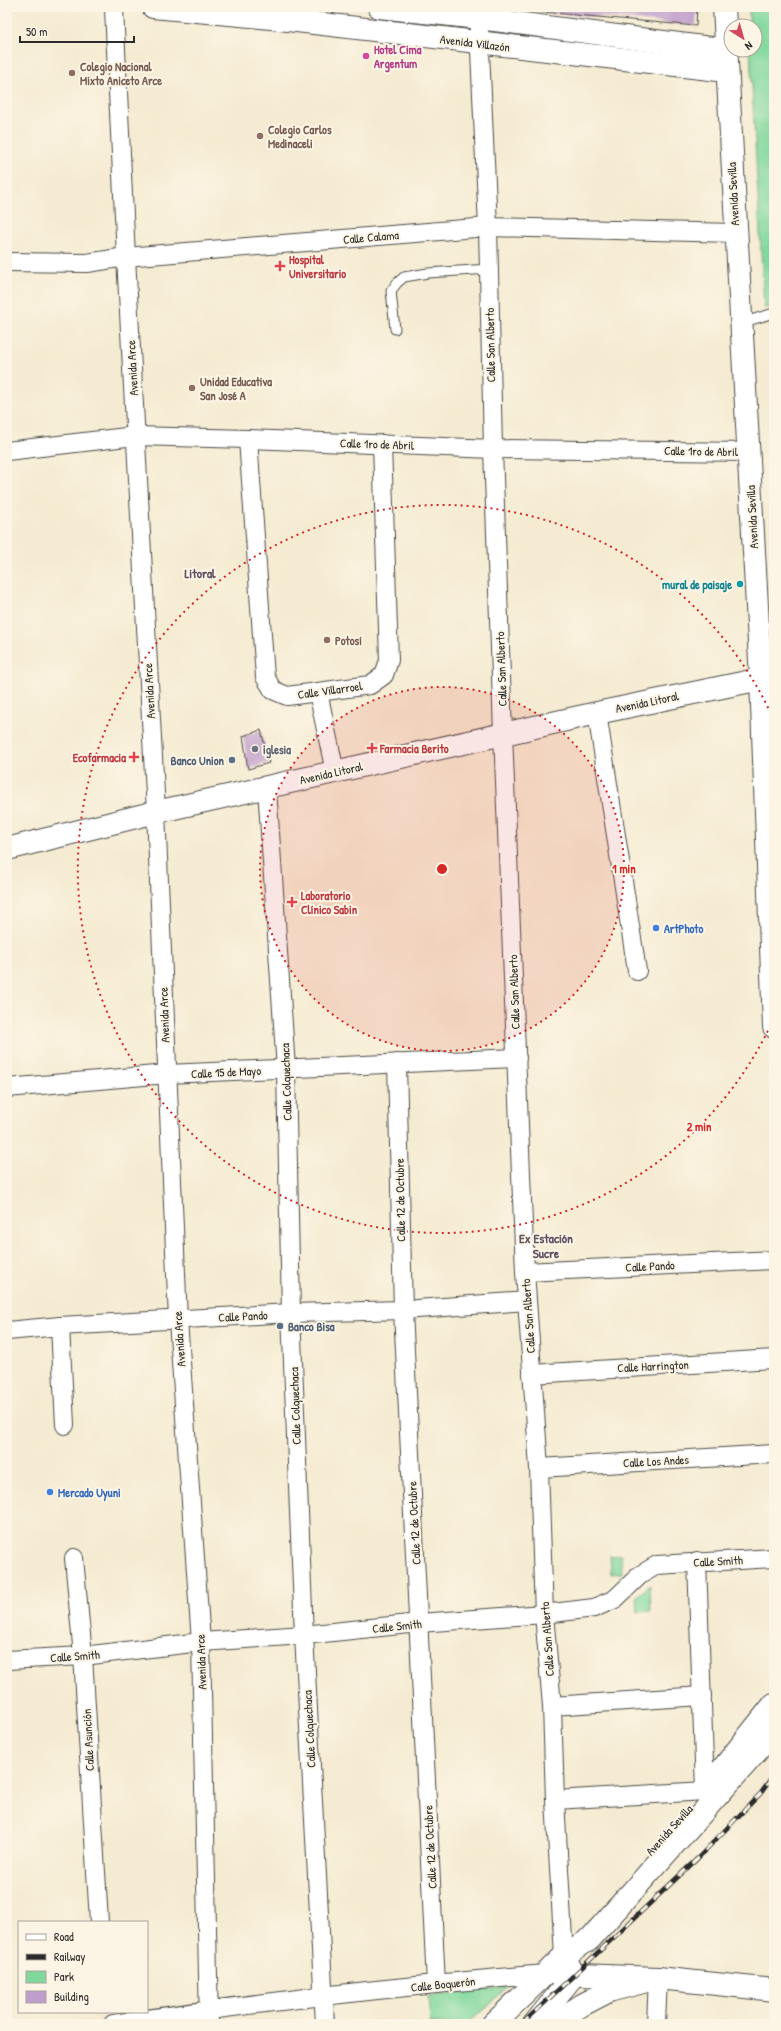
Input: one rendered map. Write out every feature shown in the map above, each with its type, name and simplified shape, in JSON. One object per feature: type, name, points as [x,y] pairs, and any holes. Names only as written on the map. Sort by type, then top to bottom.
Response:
[{"type":"main road","name":"Avenida Villazón","points":[[153,7],[271,18],[479,44],[726,61]]},
{"type":"main road","name":"Avenida Villazón","points":[[379,7],[478,12],[726,61]]},
{"type":"main road","name":"Avenida Sevilla","points":[[724,7],[748,452],[767,677],[774,1027]]},
{"type":"main road","name":"Avenida Litoral","points":[[9,844],[267,788],[597,712],[767,677]]},
{"type":"main road","name":"Avenida Sevilla","points":[[569,1965],[579,1930],[705,1790],[774,1704]]},
{"type":"main road","name":"Avenida Sevilla","points":[[534,2024],[569,1965],[590,1939],[774,1732]]},
{"type":"main road","name":"Calle Boquerón","points":[[546,1974],[569,1965],[658,1978],[774,1990]]},
{"type":"main road","points":[[493,2024],[546,1974]]},
{"type":"main road","points":[[553,2024],[582,2005],[609,1991],[658,1978]]},
{"type":"street","name":"Avenida Arce","points":[[116,7],[114,9],[135,436],[156,812],[178,1320],[201,1642],[209,2017]]},
{"type":"street","name":"Calle San Alberto","points":[[478,12],[488,227],[492,449],[526,1301],[539,1468],[544,1614],[552,1706],[555,1800],[569,1965]]},
{"type":"street","name":"Calle Calama","points":[[7,262],[87,263],[126,257],[488,227],[735,233]]},
{"type":"street","name":"Calle 1ro de Abril","points":[[7,451],[135,436],[492,449],[748,452]]},
{"type":"street","name":"Calle Villarroel","points":[[248,439],[265,677],[273,690],[287,696],[370,684],[384,675],[389,660],[382,444]]},
{"type":"street","points":[[318,692],[335,772]]},
{"type":"street","points":[[597,712],[637,971]]},
{"type":"street","name":"Calle Colquechaca","points":[[267,788],[286,1069],[291,1313],[304,1635],[325,2024]]},
{"type":"street","name":"Calle 15 de Mayo","points":[[7,1088],[167,1074],[517,1058]]},
{"type":"street","name":"Calle 12 de Octubre","points":[[398,1063],[403,1310],[436,1984]]},
{"type":"street","name":"Calle Pando","points":[[525,1272],[774,1260]]},
{"type":"street","name":"Calle Pando","points":[[7,1331],[60,1326],[291,1313],[403,1310],[526,1301]]},
{"type":"street","points":[[60,1326],[65,1425]]},
{"type":"street","name":"Calle Harrington","points":[[532,1374],[774,1359]]},
{"type":"street","name":"Calle Los Andes","points":[[539,1468],[774,1454]]},
{"type":"street","name":"Calle Asunción","points":[[74,1558],[83,1656],[99,1921]]},
{"type":"street","name":"Calle Smith","points":[[7,1660],[83,1656],[201,1642],[304,1635],[544,1614],[594,1608],[615,1599],[640,1575],[657,1565],[697,1561],[774,1558]]},
{"type":"street","points":[[555,1800],[705,1790],[697,1561]]},
{"type":"street","points":[[552,1706],[702,1696]]},
{"type":"street","name":"Calle Boquerón","points":[[113,2024],[209,2017],[323,1997],[436,1984],[546,1974]]},
{"type":"street","points":[[656,2024],[658,1978]]},
{"type":"street","points":[[105,2013],[106,2024]]},
{"type":"lane","points":[[395,329],[391,291],[404,277],[428,273],[489,269]]},
{"type":"lane","points":[[740,323],[774,313]]},
{"type":"green space","points":[[749,7],[774,7],[774,306],[764,308],[750,58],[763,58],[763,18],[749,18]]},
{"type":"green space","points":[[621,1555],[622,1573],[611,1574],[610,1556]]},
{"type":"green space","points":[[650,1585],[651,1611],[638,1612],[637,1596]]},
{"type":"green space","points":[[509,1986],[468,2024],[430,2024],[428,1996]]},
{"type":"building","points":[[499,7],[697,7],[696,26]]},
{"type":"building","name":"iglesia","points":[[261,730],[269,763],[248,769],[243,736]]},
{"type":"railway","points":[[522,2024],[698,1858],[761,1793],[774,1775]]},
{"type":"place","name":"Hotel Cima Argentum","points":[[366,56]]},
{"type":"place","name":"Colegio Nacional Mixto Aniceto Arce","points":[[72,73]]},
{"type":"place","name":"Colegio Carlos Medinaceli","points":[[260,136]]},
{"type":"place","name":"Hospital Universitario","points":[[280,266]]},
{"type":"place","name":"Unidad Educativa San José A","points":[[192,388]]},
{"type":"place","name":"mural de paisaje","points":[[740,584]]},
{"type":"place","name":"Potosí","points":[[327,640]]},
{"type":"place","name":"Farmacia Berito","points":[[372,748]]},
{"type":"place","name":"iglesia","points":[[255,749]]},
{"type":"place","name":"Ecofarmacia","points":[[134,757]]},
{"type":"place","name":"Banco Union","points":[[232,760]]},
{"type":"place","name":"Laboratorio Clínico Sabin","points":[[292,902]]},
{"type":"place","name":"ArtPhoto","points":[[656,928]]},
{"type":"place","name":"Banco Bisa","points":[[280,1326]]},
{"type":"place","name":"Mercado Uyuni","points":[[50,1492]]},
{"type":"district","name":"Litoral","points":[[200,573]]},
{"type":"district","name":"Ex Estación Sucre","points":[[546,1246]]}]
